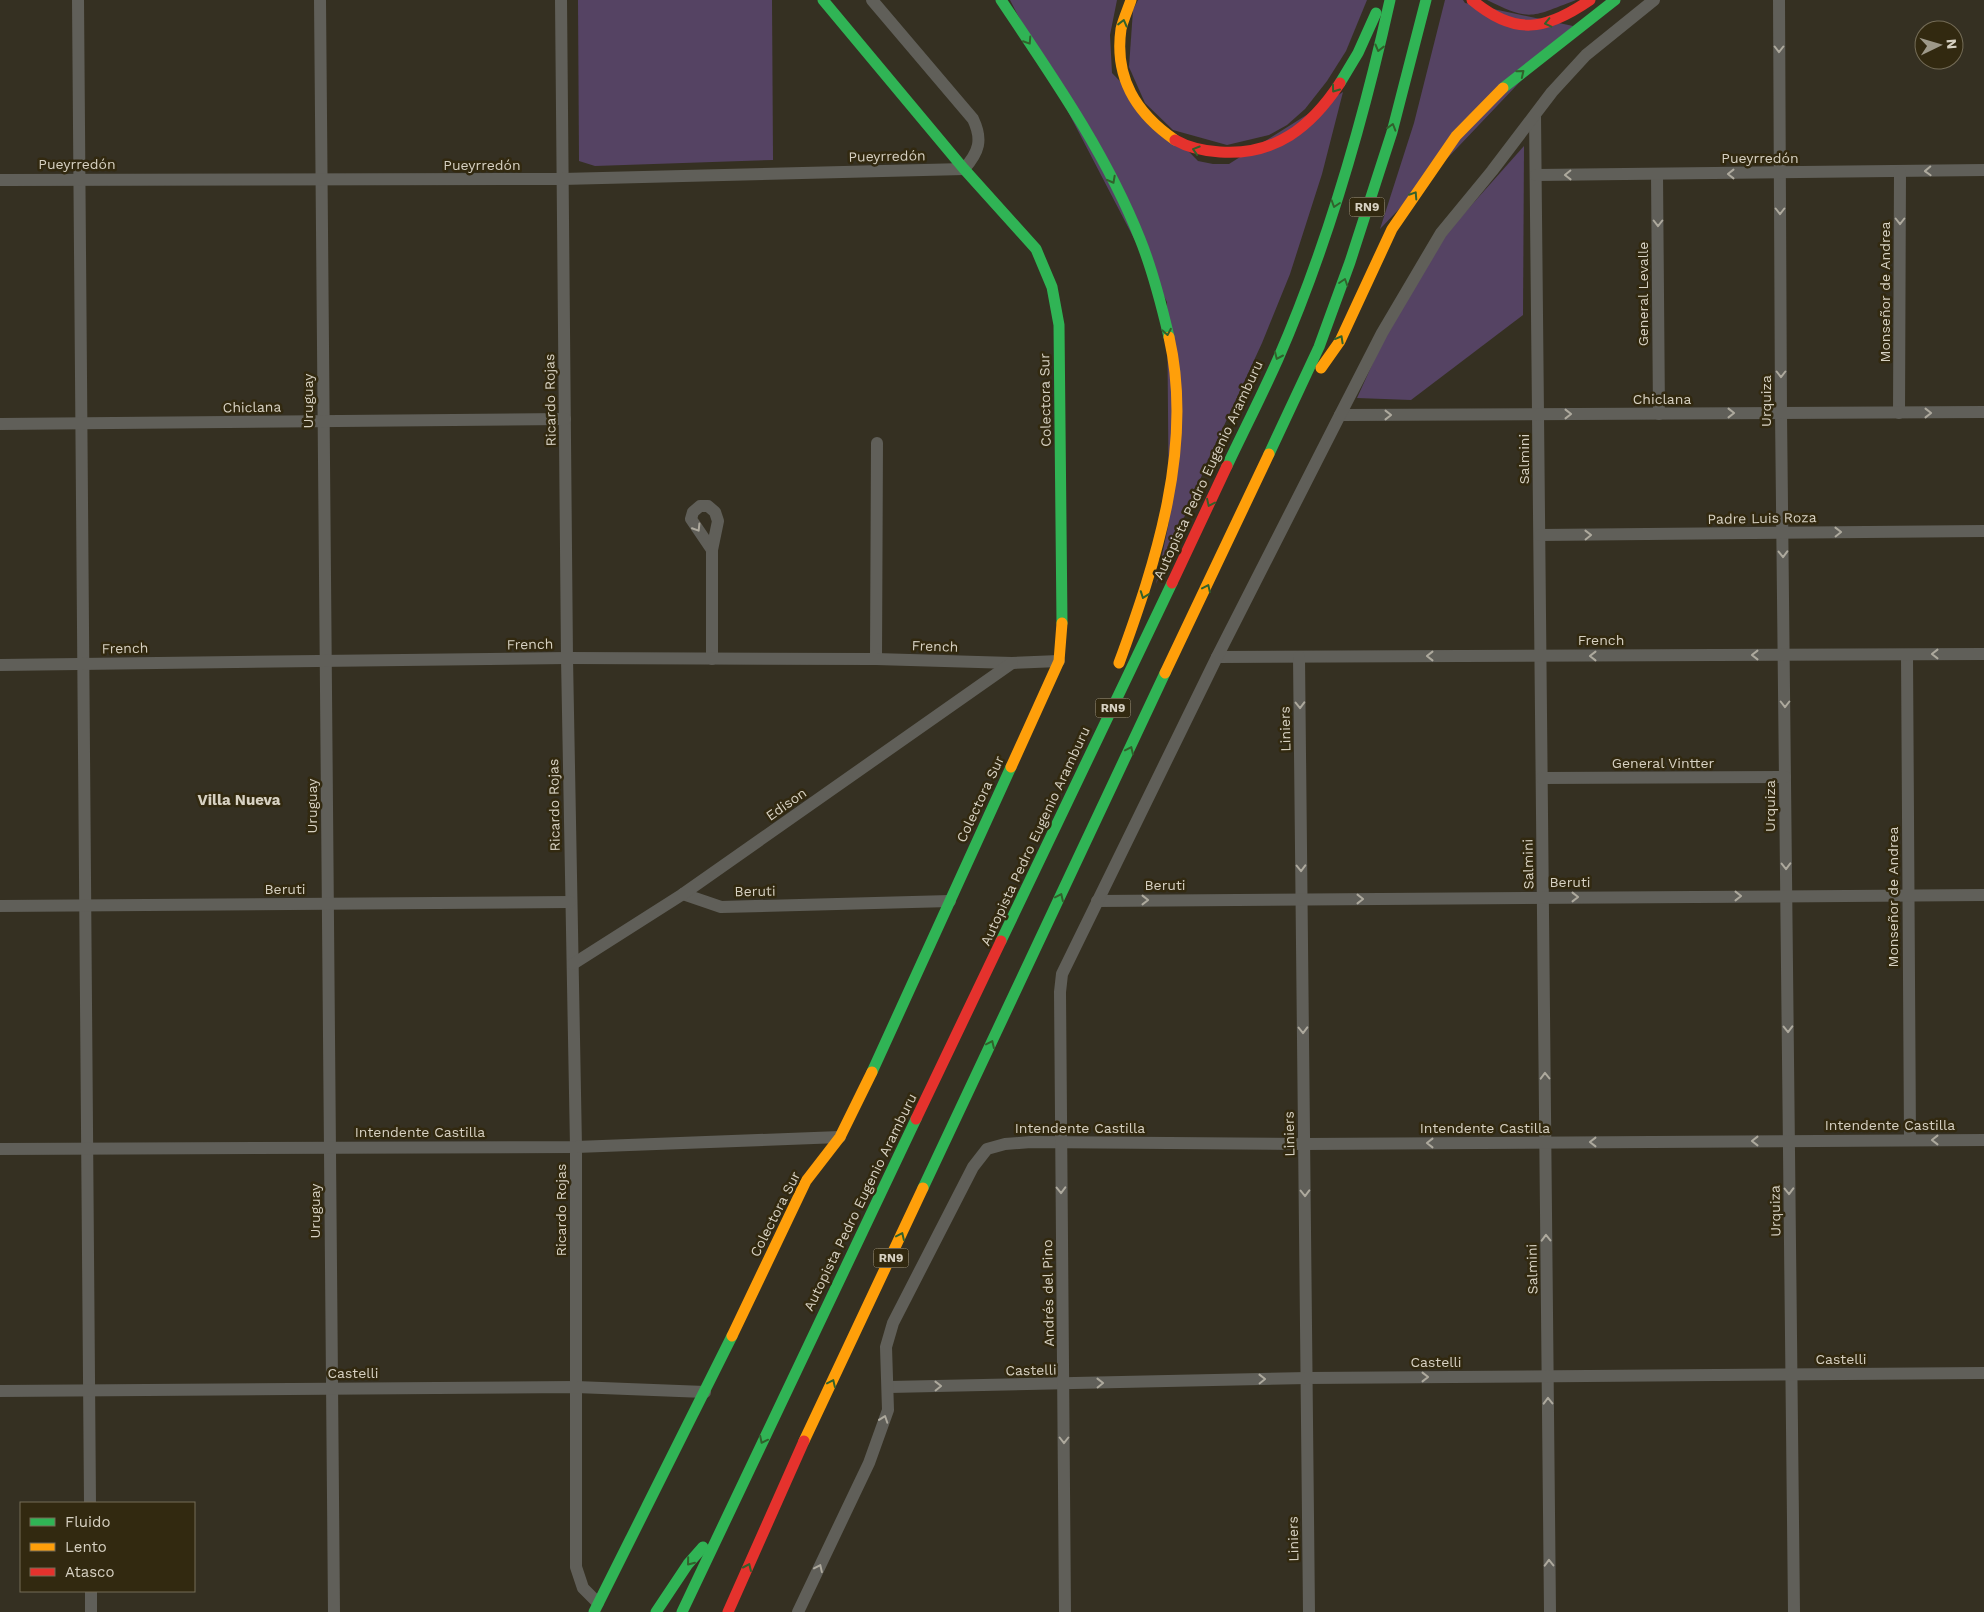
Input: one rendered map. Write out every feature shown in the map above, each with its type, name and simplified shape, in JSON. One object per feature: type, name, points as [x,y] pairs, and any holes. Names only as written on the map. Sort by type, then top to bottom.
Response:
[{"type":"main road","name":"Colectora Sur","points":[[596,1608],[705,1392],[806,1180],[840,1137],[887,1040],[1060,661],[1062,628],[1059,325],[1052,287],[1036,249],[964,169],[823,0]]},
{"type":"main road","points":[[1001,0],[1084,130],[1126,206],[1158,290],[1172,363],[1176,398],[1175,438],[1164,516],[1146,587],[1057,825]]},
{"type":"main road","points":[[1131,0],[1122,24],[1121,61],[1124,80],[1140,111],[1163,134],[1179,143],[1210,153],[1226,154],[1266,148],[1296,131],[1311,118],[1330,96],[1360,51],[1382,0]]},
{"type":"main road","name":"Autopista Pedro Eugenio Aramburu","points":[[682,1612],[1057,825],[1265,385],[1298,310],[1342,184],[1377,58],[1390,0]]},
{"type":"main road","name":"RN9","points":[[728,1612],[801,1448],[1319,348],[1343,284],[1403,90],[1426,0]]},
{"type":"main road","points":[[1472,0],[1500,21],[1513,24],[1544,25],[1561,20],[1590,0]]},
{"type":"main road","points":[[1292,408],[1340,341],[1392,229],[1456,136],[1499,91],[1615,0]]},
{"type":"main road","points":[[768,1551],[801,1448]]},
{"type":"main road","points":[[656,1612],[688,1564],[722,1525]]},
{"type":"street","points":[[78,0],[90,1502]]},
{"type":"street","name":"Uruguay","points":[[320,0],[334,1612]]},
{"type":"street","name":"Ricardo Rojas","points":[[562,0],[567,658],[576,1147],[576,1567],[583,1588],[596,1608]]},
{"type":"street","points":[[872,0],[973,119],[978,129],[980,144],[973,158],[964,169]]},
{"type":"street","points":[[1097,901],[1217,657],[1382,333],[1440,233],[1536,115],[1552,92],[1586,55],[1654,0]]},
{"type":"street","name":"Urquiza","points":[[1779,0],[1782,533],[1794,1612]]},
{"type":"street","name":"Salmini","points":[[1536,115],[1550,1612]]},
{"type":"street","name":"Pueyrredón","points":[[0,180],[562,179],[964,169]]},
{"type":"street","name":"Pueyrredón","points":[[1536,175],[1984,170]]},
{"type":"street","name":"Monseñor de Andrea","points":[[1899,413],[1900,172]]},
{"type":"street","name":"General Levalle","points":[[1657,174],[1659,414]]},
{"type":"street","name":"Chiclana","points":[[1340,415],[1984,412]]},
{"type":"street","name":"Chiclana","points":[[0,424],[565,419]]},
{"type":"street","points":[[876,659],[877,443]]},
{"type":"street","name":"Padre Luis Roza","points":[[1540,535],[1984,531]]},
{"type":"street","points":[[712,550],[712,659]]},
{"type":"street","name":"Monseñor de Andrea","points":[[1907,654],[1910,1140]]},
{"type":"street","name":"French","points":[[1217,657],[1984,654]]},
{"type":"street","name":"Liniers","points":[[1299,657],[1309,1612]]},
{"type":"street","name":"French","points":[[0,665],[567,658],[876,659],[1012,663],[1060,661]]},
{"type":"street","name":"Edison","points":[[573,964],[683,894],[1012,663]]},
{"type":"street","name":"General Vintter","points":[[1542,778],[1785,777]]},
{"type":"street","name":"Beruti","points":[[683,894],[721,906],[950,901]]},
{"type":"street","name":"Beruti","points":[[1097,901],[1984,895]]},
{"type":"street","name":"Andrés del Pino","points":[[1065,1612],[1060,992],[1062,974],[1097,901]]},
{"type":"street","name":"Beruti","points":[[0,906],[570,902]]},
{"type":"street","name":"Intendente Castilla","points":[[0,1149],[576,1147],[840,1137]]},
{"type":"street","name":"Intendente Castilla","points":[[889,1387],[886,1348],[893,1323],[974,1167],[987,1149],[1005,1144],[1060,1142],[1304,1144],[1984,1140]]},
{"type":"street","name":"Castelli","points":[[889,1387],[1307,1378],[1984,1373]]},
{"type":"street","name":"Castelli","points":[[0,1391],[576,1387],[705,1392]]},
{"type":"street","points":[[798,1612],[869,1464],[888,1410],[889,1387]]},
{"type":"street","points":[[91,1592],[91,1612]]},
{"type":"shaded area","points":[[578,0],[772,0],[773,160],[595,166],[579,161]]},
{"type":"shaded area","points":[[1010,0],[1117,0],[1110,35],[1112,73],[1198,161],[1213,164],[1229,164],[1343,92],[1322,174],[1290,274],[1262,343],[1210,456],[1156,584],[1169,522],[1167,302]]},
{"type":"shaded area","points":[[1138,0],[1367,0],[1346,51],[1327,81],[1305,109],[1287,125],[1269,135],[1227,145],[1173,130],[1145,103],[1129,67],[1133,10]]},
{"type":"shaded area","points":[[1445,0],[1463,0],[1465,3],[1573,26],[1380,229],[1414,123]]},
{"type":"shaded area","points":[[1487,0],[1576,0],[1531,15],[1513,12]]},
{"type":"shaded area","points":[[1524,146],[1523,315],[1411,400],[1357,398],[1386,334],[1444,236]]},
{"type":"traffic: fast","points":[[823,0],[964,169],[1036,249],[1052,287],[1059,325],[1062,623]]},
{"type":"traffic: fast","points":[[1001,0],[1077,116],[1111,176],[1145,251],[1169,337]]},
{"type":"traffic: fast","points":[[1227,466],[1278,359],[1313,272],[1356,137],[1390,0]]},
{"type":"traffic: fast","points":[[1269,454],[1319,347],[1350,262],[1392,132],[1426,0]]},
{"type":"traffic: fast","points":[[1503,88],[1615,0]]},
{"type":"traffic: fast","points":[[1340,83],[1358,53],[1376,13]]},
{"type":"traffic: fast","points":[[1001,941],[1172,583]]},
{"type":"traffic: fast","points":[[923,1188],[1165,673]]},
{"type":"traffic: fast","points":[[872,1072],[1011,767]]},
{"type":"traffic: fast","points":[[682,1612],[916,1119]]},
{"type":"traffic: fast","points":[[594,1612],[732,1336]]},
{"type":"traffic: fast","points":[[656,1612],[688,1564],[703,1547]]},
{"type":"traffic: slow","points":[[1131,0],[1121,29],[1121,63],[1125,79],[1139,106],[1149,118],[1175,140]]},
{"type":"traffic: slow","points":[[1321,368],[1340,341],[1392,229],[1456,136],[1503,88]]},
{"type":"traffic: slow","points":[[1119,663],[1158,544],[1174,461],[1177,420],[1176,378],[1169,337]]},
{"type":"traffic: slow","points":[[1165,673],[1269,454]]},
{"type":"traffic: slow","points":[[1011,767],[1059,661],[1062,623]]},
{"type":"traffic: slow","points":[[732,1336],[806,1181],[840,1137],[872,1072]]},
{"type":"traffic: slow","points":[[804,1441],[923,1188]]},
{"type":"traffic: jam","points":[[1472,0],[1502,20],[1530,25],[1559,18],[1590,0]]},
{"type":"traffic: jam","points":[[1175,140],[1197,149],[1220,152],[1240,152],[1274,144],[1290,136],[1317,113],[1340,83]]},
{"type":"traffic: jam","points":[[1172,583],[1227,466]]},
{"type":"traffic: jam","points":[[916,1119],[1001,941]]},
{"type":"traffic: jam","points":[[728,1612],[804,1441]]},
{"type":"district","name":"Villa Nueva","points":[[239,800]]}]
